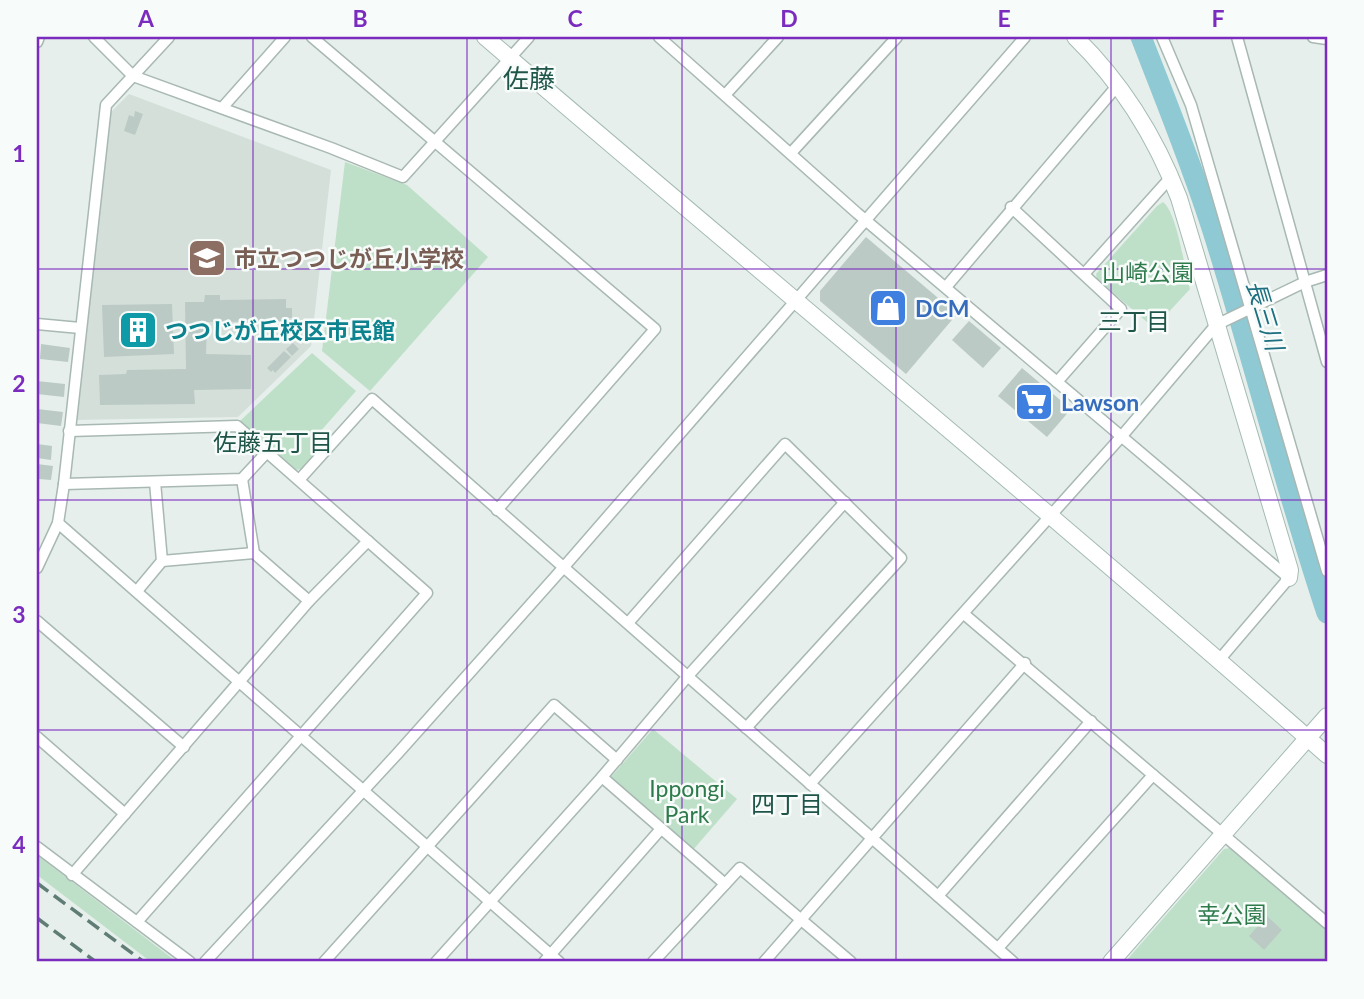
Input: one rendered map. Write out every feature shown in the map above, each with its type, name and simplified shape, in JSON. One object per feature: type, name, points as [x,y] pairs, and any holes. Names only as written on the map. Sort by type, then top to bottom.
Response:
[{"type":"street","points":[[37,42],[39,37]]},
{"type":"street","points":[[94,37],[133,76],[403,177],[529,37]]},
{"type":"street","points":[[37,568],[58,523],[64,484],[107,105],[169,37]]},
{"type":"street","points":[[222,108],[285,37]]},
{"type":"street","points":[[312,37],[654,329],[497,510]]},
{"type":"street","points":[[485,37],[1220,659],[1327,755]]},
{"type":"street","points":[[659,37],[864,219],[1289,578]]},
{"type":"street","points":[[725,95],[778,37]]},
{"type":"street","points":[[791,153],[897,37]]},
{"type":"street","points":[[205,962],[563,568],[1025,37]]},
{"type":"street","points":[[1075,37],[1095,57],[1144,124],[1171,177],[1290,570],[1289,578],[1220,659]]},
{"type":"street","points":[[1162,37],[1191,106],[1249,310],[1323,545],[1327,571]]},
{"type":"street","points":[[1237,37],[1327,362]]},
{"type":"street","points":[[1313,37],[1327,39]]},
{"type":"street","points":[[946,287],[1117,86]]},
{"type":"street","points":[[1084,274],[1171,177]]},
{"type":"street","points":[[1012,207],[1121,309],[1057,382]]},
{"type":"street","points":[[810,784],[1121,437],[1216,325],[1305,282],[1327,275]]},
{"type":"street","points":[[37,324],[80,328]]},
{"type":"street","points":[[299,480],[372,399],[1013,962]]},
{"type":"street","points":[[69,431],[237,426],[427,593],[137,922]]},
{"type":"street","points":[[628,624],[785,444],[901,558],[746,728]]},
{"type":"street","points":[[64,484],[242,479],[267,452]]},
{"type":"street","points":[[242,479],[254,553],[309,601]]},
{"type":"street","points":[[137,592],[162,561],[155,482]]},
{"type":"street","points":[[436,962],[845,502]]},
{"type":"street","points":[[58,523],[490,900],[551,960],[660,830]]},
{"type":"street","points":[[72,875],[309,601],[368,541]]},
{"type":"street","points":[[162,561],[254,553]]},
{"type":"street","points":[[964,614],[1025,663],[1327,923]]},
{"type":"street","points":[[37,621],[184,747]]},
{"type":"street","points":[[764,962],[1025,663]]},
{"type":"street","points":[[324,962],[554,705],[617,760]]},
{"type":"street","points":[[1111,962],[1327,716]]},
{"type":"street","points":[[937,896],[1091,721]]},
{"type":"street","points":[[37,737],[125,814]]},
{"type":"street","points":[[998,948],[1153,775]]},
{"type":"street","points":[[602,777],[725,884]]},
{"type":"street","points":[[37,847],[190,962]]},
{"type":"street","points":[[653,962],[740,867],[851,962]]},
{"type":"shaded area","name":"市立つつじが丘小学校","points":[[129,94],[331,170],[311,346],[238,417],[75,420],[111,112]]},
{"type":"green space","points":[[345,162],[407,185],[488,257],[370,391],[322,351]]},
{"type":"green space","name":"山崎公園","points":[[1163,202],[1176,229],[1190,289],[1154,328],[1097,279],[1096,274]]},
{"type":"green space","points":[[312,353],[356,391],[319,433],[328,442],[302,469],[295,470],[240,421]]},
{"type":"green space","name":"Ippongi Park","points":[[653,729],[737,799],[692,851],[611,777]]},
{"type":"green space","name":"幸公園","points":[[1230,848],[1327,931],[1327,962],[1125,962],[1224,849]]},
{"type":"green space","points":[[37,855],[177,962],[151,962],[37,875]]},
{"type":"building","points":[[135,111],[143,114],[135,135],[124,131],[129,115],[134,117]]},
{"type":"building","name":"DCM","points":[[866,237],[957,314],[906,374],[820,301],[820,291]]},
{"type":"building","points":[[205,295],[220,295],[220,300],[286,299],[286,308],[292,308],[292,318],[288,318],[288,321],[207,322],[206,354],[251,355],[251,389],[194,390],[195,404],[100,405],[99,375],[126,374],[127,370],[186,369],[185,302],[204,302]]},
{"type":"building","name":"つつじが丘校区市民館","points":[[172,304],[174,354],[104,357],[102,305]]},
{"type":"building","points":[[969,321],[1001,348],[983,368],[952,340]]},
{"type":"building","points":[[293,343],[299,349],[292,356],[286,349]]},
{"type":"building","points":[[41,344],[70,348],[68,362],[40,359]]},
{"type":"building","points":[[284,351],[291,357],[275,373],[273,370],[271,372],[267,368]]},
{"type":"building","name":"Lawson","points":[[1022,368],[1071,409],[1047,437],[998,396]]},
{"type":"building","points":[[37,381],[65,384],[64,397],[37,394]]},
{"type":"building","points":[[37,409],[63,412],[61,426],[37,423]]},
{"type":"building","points":[[37,444],[52,446],[51,460],[37,458]]},
{"type":"building","points":[[37,464],[53,466],[51,480],[39,479]]},
{"type":"building","points":[[1267,916],[1282,930],[1264,950],[1249,936]]},
{"type":"waterway","name":"長三川","points":[[1141,37],[1188,157],[1213,231],[1327,613]]},
{"type":"railway","points":[[37,883],[144,962]]},
{"type":"railway","points":[[37,918],[96,962]]},
{"type":"place","name":"市立つつじが丘小学校","points":[[207,258]]},
{"type":"place","name":"DCM","points":[[888,308]]},
{"type":"place","name":"つつじが丘校区市民館","points":[[138,330]]},
{"type":"place","name":"Lawson","points":[[1034,402]]},
{"type":"district","name":"佐藤","points":[[529,78]]},
{"type":"district","name":"三丁目","points":[[1134,320]]},
{"type":"district","name":"佐藤五丁目","points":[[273,441]]},
{"type":"district","name":"四丁目","points":[[787,803]]}]
